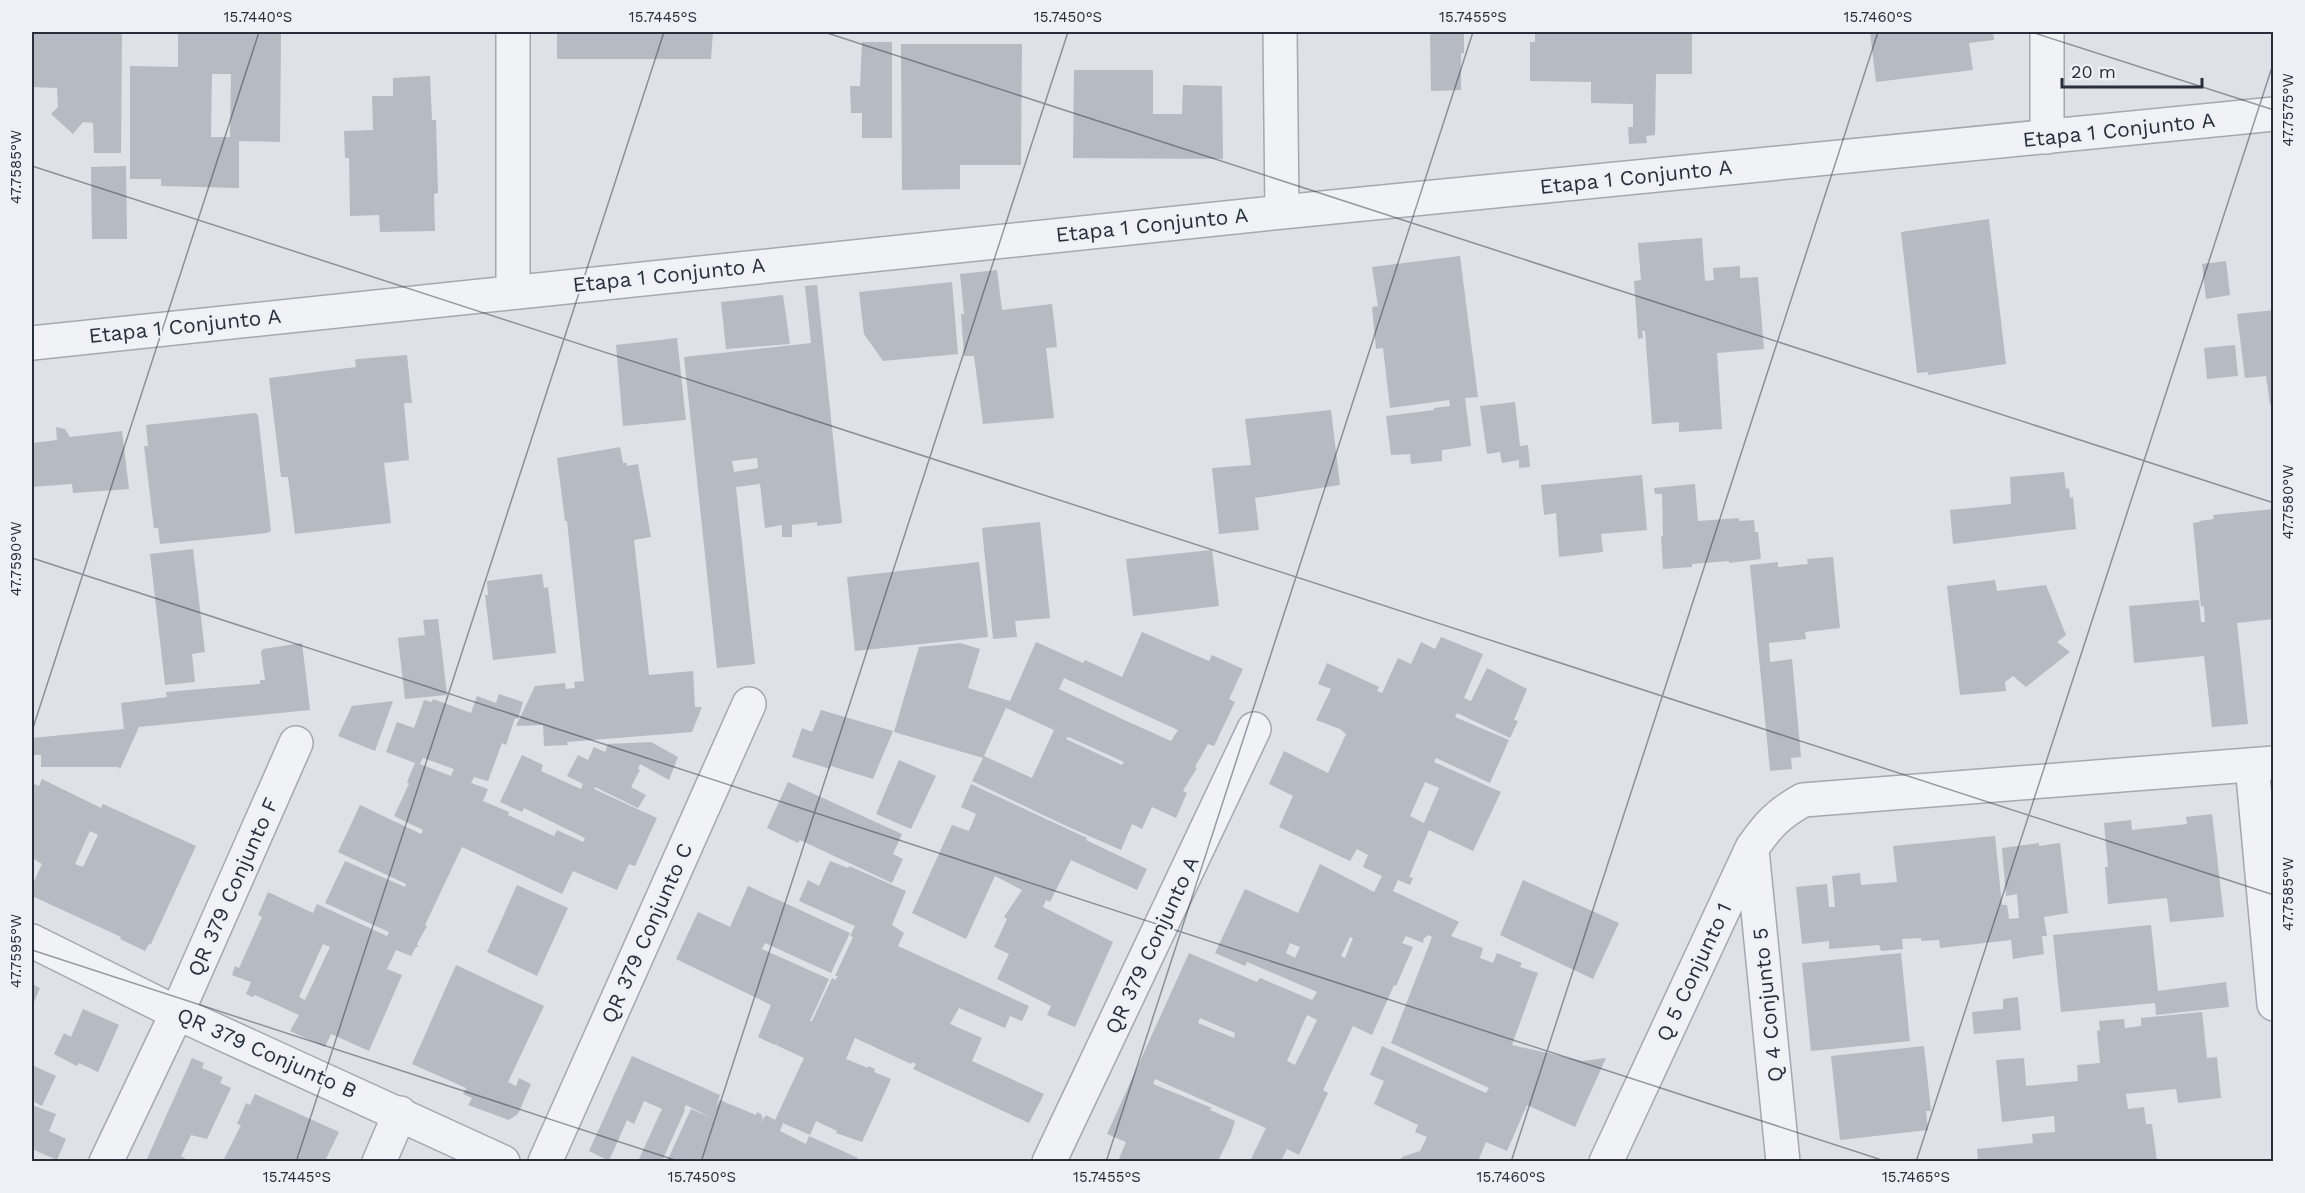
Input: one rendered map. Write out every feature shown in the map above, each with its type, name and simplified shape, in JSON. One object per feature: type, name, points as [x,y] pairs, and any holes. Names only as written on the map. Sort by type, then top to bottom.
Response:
[{"type":"street","points":[[513,32],[513,291]]},
{"type":"street","points":[[1280,32],[1282,212]]},
{"type":"street","points":[[2047,32],[2047,137]]},
{"type":"street","name":"Etapa 1 Conjunto A","points":[[32,343],[1282,212],[2274,114]]},
{"type":"street","name":"QR 379 Conjunto C","points":[[545,1161],[749,705]]},
{"type":"street","name":"QR 379 Conjunto A","points":[[1049,1161],[1254,729]]},
{"type":"street","name":"QR 379 Conjunto F","points":[[106,1161],[177,1013],[296,743]]},
{"type":"street","points":[[2263,764],[2274,1004]]},
{"type":"street","name":"Q 5 Conjunto 1","points":[[1606,1161],[1752,848],[1769,823],[1784,811],[1803,800],[2263,764]]},
{"type":"street","name":"Q 4 Conjunto 5","points":[[1752,848],[1783,1161]]},
{"type":"street","name":"QR 379 Conjunto B","points":[[32,941],[177,1013],[503,1161]]},
{"type":"street","points":[[379,1161],[400,1113]]},
{"type":"building","points":[[32,32],[122,32],[121,153],[94,153],[93,123],[83,122],[73,134],[51,114],[58,107],[57,88],[32,87]]},
{"type":"building","points":[[178,32],[281,32],[280,142],[239,141],[239,188],[161,186],[161,179],[130,179],[130,66],[178,67]],"holes":[[[212,74],[231,74],[230,137],[211,137]]]},
{"type":"building","points":[[557,32],[713,32],[711,59],[557,59]]},
{"type":"building","points":[[1430,32],[1473,32],[1464,34],[1464,53],[1461,53],[1461,90],[1431,91]]},
{"type":"building","points":[[1535,32],[1692,32],[1692,74],[1656,74],[1655,135],[1646,136],[1647,143],[1629,144],[1628,127],[1633,127],[1633,104],[1591,103],[1591,82],[1530,81],[1530,42],[1535,42]]},
{"type":"building","points":[[1870,32],[1993,32],[1994,40],[1969,43],[1973,70],[1876,82]]},
{"type":"building","points":[[862,42],[892,42],[892,138],[862,138],[862,113],[851,113],[850,86],[860,86]]},
{"type":"building","points":[[901,44],[1022,44],[1021,165],[960,165],[960,189],[902,190]]},
{"type":"building","points":[[1074,70],[1153,70],[1153,114],[1182,114],[1183,85],[1222,86],[1223,159],[1073,158]]},
{"type":"building","points":[[430,76],[432,120],[436,120],[438,193],[434,194],[435,231],[380,232],[379,215],[350,216],[349,158],[345,158],[344,131],[373,130],[372,96],[393,96],[393,78]]},
{"type":"building","points":[[126,166],[127,239],[92,239],[91,167]]},
{"type":"building","points":[[1989,219],[2006,364],[1928,375],[1928,372],[1917,373],[1901,232]]},
{"type":"building","points":[[1702,238],[1705,281],[1714,280],[1713,268],[1740,266],[1740,278],[1758,277],[1764,349],[1717,353],[1722,429],[1679,432],[1679,422],[1652,424],[1645,331],[1642,331],[1643,338],[1638,339],[1634,281],[1641,280],[1638,243]]},
{"type":"building","points":[[1460,256],[1478,397],[1465,398],[1471,446],[1442,450],[1442,461],[1411,464],[1410,454],[1391,455],[1386,416],[1450,406],[1449,400],[1390,408],[1383,348],[1376,349],[1372,307],[1378,306],[1372,267]]},
{"type":"building","points":[[2226,261],[2230,295],[2206,299],[2202,264]]},
{"type":"building","points":[[997,270],[1002,310],[1052,304],[1057,347],[1046,348],[1054,418],[983,424],[974,356],[964,356],[961,314],[964,314],[960,274]]},
{"type":"building","points":[[952,282],[958,354],[883,361],[864,334],[859,292]]},
{"type":"building","points":[[817,285],[842,523],[817,526],[817,522],[792,525],[792,537],[782,537],[782,525],[765,528],[760,484],[736,487],[755,664],[717,668],[684,357],[811,343],[805,286]],"holes":[[[757,458],[758,468],[734,472],[732,461]]]},
{"type":"building","points":[[783,295],[790,344],[726,349],[721,302]]},
{"type":"building","points":[[2274,310],[2274,405],[2270,405],[2266,376],[2245,378],[2237,314]]},
{"type":"building","points":[[677,338],[686,420],[623,426],[616,345]]},
{"type":"building","points":[[2235,345],[2238,376],[2207,379],[2204,348]]},
{"type":"building","points":[[407,355],[412,403],[404,403],[409,460],[384,463],[391,523],[295,534],[288,477],[281,477],[269,378],[356,367],[355,360],[358,359]]},
{"type":"building","points":[[1515,402],[1520,446],[1528,445],[1530,467],[1519,468],[1519,460],[1502,463],[1500,452],[1487,454],[1480,406]]},
{"type":"building","points":[[1331,410],[1340,485],[1255,498],[1259,530],[1219,534],[1212,468],[1251,465],[1245,419]]},
{"type":"building","points":[[255,413],[258,415],[271,531],[160,544],[158,528],[154,528],[144,446],[148,446],[146,425]]},
{"type":"building","points":[[56,427],[65,429],[70,437],[122,431],[129,489],[73,493],[72,484],[32,487],[32,443],[57,440]]},
{"type":"building","points":[[620,447],[623,463],[627,463],[627,466],[638,464],[651,537],[634,540],[649,675],[693,671],[695,707],[702,707],[692,732],[567,742],[568,745],[544,746],[543,725],[516,726],[535,686],[565,683],[566,689],[575,688],[574,682],[584,681],[567,521],[565,521],[557,458]]},
{"type":"building","points":[[2064,472],[2066,489],[2069,488],[2070,498],[2073,497],[2076,529],[1953,544],[1950,510],[2011,504],[2010,477]]},
{"type":"building","points":[[1642,475],[1647,530],[1601,534],[1603,552],[1559,557],[1556,513],[1544,515],[1541,485]]},
{"type":"building","points":[[1695,484],[1698,521],[1739,518],[1739,521],[1754,520],[1755,532],[1758,532],[1761,559],[1692,564],[1692,567],[1663,569],[1662,494],[1655,494],[1654,488]]},
{"type":"building","points":[[2274,509],[2274,619],[2237,623],[2248,724],[2212,727],[2204,656],[2134,663],[2129,606],[2199,600],[2201,622],[2205,622],[2204,606],[2201,607],[2193,523],[2214,519],[2213,515]]},
{"type":"building","points":[[1040,522],[1050,618],[1015,621],[1017,637],[993,639],[982,528]]},
{"type":"building","points":[[193,549],[205,652],[192,654],[195,682],[165,685],[150,554]]},
{"type":"building","points":[[1212,550],[1219,606],[1133,616],[1126,559]]},
{"type":"building","points":[[1833,557],[1840,628],[1805,632],[1806,639],[1769,643],[1770,662],[1792,659],[1801,757],[1791,758],[1792,769],[1770,771],[1750,565],[1778,562],[1778,567],[1808,564],[1807,559]]},
{"type":"building","points":[[979,562],[988,637],[855,651],[847,577]]},
{"type":"building","points":[[542,574],[544,588],[548,587],[556,653],[493,660],[485,595],[488,595],[487,581]]},
{"type":"building","points":[[1995,580],[1997,591],[2046,585],[2066,635],[2057,642],[2070,652],[2026,687],[2013,676],[2005,682],[2006,691],[1960,695],[1947,586]]},
{"type":"building","points":[[438,619],[447,695],[405,699],[398,638],[425,635],[423,620]]},
{"type":"building","points":[[1142,632],[1209,661],[1212,655],[1243,669],[1229,699],[1235,702],[1214,746],[1208,744],[1195,767],[1197,768],[1183,791],[1187,793],[1176,818],[1152,807],[1142,829],[1132,824],[1121,850],[972,781],[983,758],[894,732],[919,647],[960,643],[980,649],[968,688],[1010,701],[1036,642],[1122,677]],"holes":[[[1064,678],[1112,700],[1178,730],[1171,741],[1122,719],[1059,689]],[[1006,708],[1054,730],[1032,778],[984,756]],[[1071,738],[1124,762],[1122,765],[1066,739]]]},
{"type":"building","points":[[1441,637],[1483,654],[1464,698],[1471,701],[1487,668],[1527,689],[1514,720],[1518,721],[1510,738],[1457,713],[1455,717],[1509,740],[1490,783],[1436,758],[1434,762],[1501,792],[1473,851],[1429,830],[1409,877],[1413,878],[1410,885],[1398,880],[1393,891],[1459,922],[1451,936],[1483,948],[1480,958],[1493,963],[1497,953],[1522,963],[1520,967],[1538,973],[1512,1045],[1583,1061],[1606,1058],[1575,1127],[1527,1105],[1507,1151],[1486,1142],[1478,1161],[1400,1161],[1402,1157],[1420,1151],[1427,1137],[1415,1132],[1418,1125],[1374,1104],[1384,1081],[1370,1075],[1382,1046],[1486,1093],[1489,1088],[1391,1043],[1432,937],[1429,935],[1424,938],[1423,943],[1406,936],[1402,943],[1413,947],[1396,986],[1394,985],[1372,1035],[1353,1026],[1323,1090],[1328,1093],[1299,1155],[1287,1149],[1281,1161],[1250,1161],[1266,1128],[1155,1079],[1153,1084],[1212,1108],[1210,1110],[1235,1121],[1231,1134],[1218,1161],[1118,1161],[1126,1142],[1107,1134],[1189,953],[1257,982],[1260,978],[1312,1000],[1317,992],[1247,962],[1245,966],[1215,953],[1245,889],[1298,913],[1320,864],[1374,892],[1382,876],[1363,867],[1368,855],[1357,849],[1350,861],[1279,827],[1293,796],[1269,784],[1284,751],[1328,773],[1346,734],[1340,729],[1316,720],[1331,689],[1318,684],[1327,663],[1379,687],[1377,691],[1382,693],[1398,658],[1411,664],[1421,642],[1435,649]],"holes":[[[1425,782],[1439,788],[1424,823],[1410,816]],[[1350,937],[1353,938],[1345,958],[1341,956]],[[1290,943],[1300,947],[1295,958],[1286,953]],[[1307,1015],[1317,1020],[1295,1065],[1287,1061]],[[1200,1018],[1235,1033],[1234,1038],[1198,1023]]]},
{"type":"building","points":[[302,643],[310,710],[139,727],[120,769],[118,767],[41,767],[41,755],[32,755],[32,738],[124,729],[121,703],[167,697],[166,692],[260,684],[260,680],[265,680],[261,652],[263,649]]},
{"type":"building","points":[[499,694],[523,702],[506,745],[502,743],[488,781],[474,777],[471,783],[488,789],[483,801],[554,836],[557,830],[583,842],[585,838],[524,808],[522,812],[500,802],[522,755],[543,765],[541,771],[581,789],[583,784],[567,776],[578,755],[588,760],[594,747],[605,752],[608,744],[651,742],[678,757],[669,780],[640,764],[638,769],[640,770],[631,787],[646,795],[638,808],[595,787],[594,789],[657,818],[635,866],[629,864],[617,890],[573,871],[562,894],[462,847],[425,925],[427,926],[417,944],[418,947],[411,956],[396,950],[387,969],[402,975],[369,1051],[331,1034],[325,1047],[290,1031],[299,1015],[255,995],[253,997],[246,994],[251,982],[232,975],[235,966],[239,968],[262,917],[258,915],[268,892],[313,913],[317,904],[387,936],[389,932],[325,903],[345,861],[405,887],[406,884],[338,852],[360,805],[421,834],[423,830],[394,816],[409,784],[407,782],[415,763],[386,752],[397,722],[414,728],[424,700],[432,702],[433,699],[471,713],[477,696],[496,703]],"holes":[[[423,758],[454,769],[451,776],[420,764]],[[323,944],[330,947],[305,1000],[299,997]]]},
{"type":"building","points":[[393,701],[375,751],[338,736],[352,706]]},
{"type":"building","points":[[821,710],[893,731],[873,779],[792,757],[802,728],[812,732]]},
{"type":"building","points":[[899,760],[936,776],[911,829],[876,814]]},
{"type":"building","points":[[42,779],[101,808],[103,804],[196,846],[151,944],[145,951],[120,939],[121,937],[32,896],[32,886],[42,864],[32,858],[32,783],[39,786]],"holes":[[[90,831],[98,835],[83,867],[75,864]]]},
{"type":"building","points":[[788,782],[902,834],[893,854],[903,859],[892,883],[800,840],[798,843],[767,828]]},
{"type":"building","points":[[971,784],[1087,838],[1086,840],[1147,869],[1137,890],[1071,860],[1050,902],[1046,900],[1043,907],[1113,942],[1075,1027],[1047,1015],[1051,1006],[997,979],[1009,954],[994,947],[1007,919],[1004,917],[1022,890],[995,876],[966,939],[912,913],[952,825],[969,831],[976,814],[961,807]]},
{"type":"building","points":[[2212,814],[2224,917],[2170,922],[2167,898],[2108,904],[2105,867],[2108,867],[2104,823],[2131,820],[2132,830],[2187,824],[2186,817]]},
{"type":"building","points":[[1995,836],[2002,905],[2007,905],[2009,919],[2019,918],[2017,894],[2006,896],[2002,848],[2039,843],[2039,846],[2060,843],[2068,913],[2044,917],[2047,936],[2042,936],[2044,954],[2013,959],[2011,940],[1940,948],[1939,940],[1902,939],[1903,949],[1881,951],[1879,945],[1829,949],[1829,941],[1802,944],[1796,887],[1827,884],[1829,907],[1835,907],[1832,876],[1860,873],[1861,885],[1897,882],[1893,846]]},
{"type":"building","points":[[830,861],[848,868],[849,866],[906,891],[892,925],[904,933],[898,946],[1029,1006],[1022,1021],[1010,1016],[1005,1028],[959,1008],[950,1024],[982,1038],[972,1061],[1044,1094],[1029,1123],[913,1069],[916,1064],[912,1062],[911,1064],[855,1038],[846,1059],[875,1069],[874,1072],[891,1079],[862,1142],[836,1133],[837,1131],[816,1121],[810,1135],[783,1123],[780,1131],[806,1144],[809,1136],[858,1158],[857,1161],[667,1161],[691,1109],[712,1118],[686,1105],[662,1161],[638,1161],[662,1109],[644,1101],[634,1124],[627,1120],[609,1161],[589,1151],[632,1056],[720,1095],[716,1107],[720,1100],[756,1115],[757,1112],[761,1114],[763,1118],[760,1124],[766,1115],[775,1120],[804,1058],[776,1045],[779,1040],[775,1045],[758,1037],[771,1005],[676,959],[698,912],[730,927],[748,886],[850,933],[831,973],[765,943],[762,949],[829,979],[810,1021],[812,1021],[832,978],[835,980],[838,976],[835,976],[853,937],[850,936],[855,926],[799,901],[808,880],[819,886]]},
{"type":"building","points":[[1523,880],[1619,923],[1593,979],[1500,935]]},
{"type":"building","points":[[517,885],[568,908],[537,976],[487,952]]},
{"type":"building","points":[[2151,925],[2158,991],[2226,982],[2229,1007],[2156,1015],[2155,1003],[2061,1012],[2053,935]]},
{"type":"building","points":[[1901,953],[1910,1041],[1811,1051],[1802,963]]},
{"type":"building","points":[[456,965],[544,1006],[508,1082],[516,1086],[519,1078],[531,1084],[518,1114],[509,1120],[468,1105],[472,1098],[463,1094],[466,1088],[412,1064]]},
{"type":"building","points":[[32,984],[40,988],[32,1007]]},
{"type":"building","points":[[2018,997],[2021,1030],[1974,1034],[1972,1012],[2003,1009],[2003,999]]},
{"type":"building","points":[[83,1009],[119,1025],[98,1072],[79,1063],[77,1066],[54,1054],[64,1033],[71,1037]]},
{"type":"building","points":[[2202,1012],[2207,1058],[2217,1057],[2221,1098],[2178,1103],[2176,1089],[2126,1094],[2128,1109],[2144,1107],[2146,1124],[2152,1124],[2157,1161],[1978,1161],[1977,1149],[2033,1143],[2032,1134],[2055,1132],[2054,1116],[2002,1122],[1996,1060],[2024,1058],[2026,1086],[2078,1081],[2077,1065],[2100,1063],[2097,1031],[2100,1030],[2099,1021],[2124,1019],[2125,1028],[2141,1026],[2141,1018]]},
{"type":"building","points":[[1924,1046],[1931,1111],[1926,1111],[1928,1130],[1840,1140],[1831,1056]]},
{"type":"building","points":[[192,1058],[204,1063],[202,1068],[223,1077],[220,1083],[231,1088],[207,1139],[191,1135],[181,1156],[188,1161],[146,1161]]},
{"type":"building","points":[[32,1065],[56,1076],[42,1106],[32,1101]]},
{"type":"building","points":[[255,1094],[339,1132],[325,1161],[223,1161],[241,1125],[237,1124],[246,1103],[250,1105]]},
{"type":"building","points":[[32,1105],[56,1114],[49,1131],[66,1139],[57,1160],[32,1149]]}]
